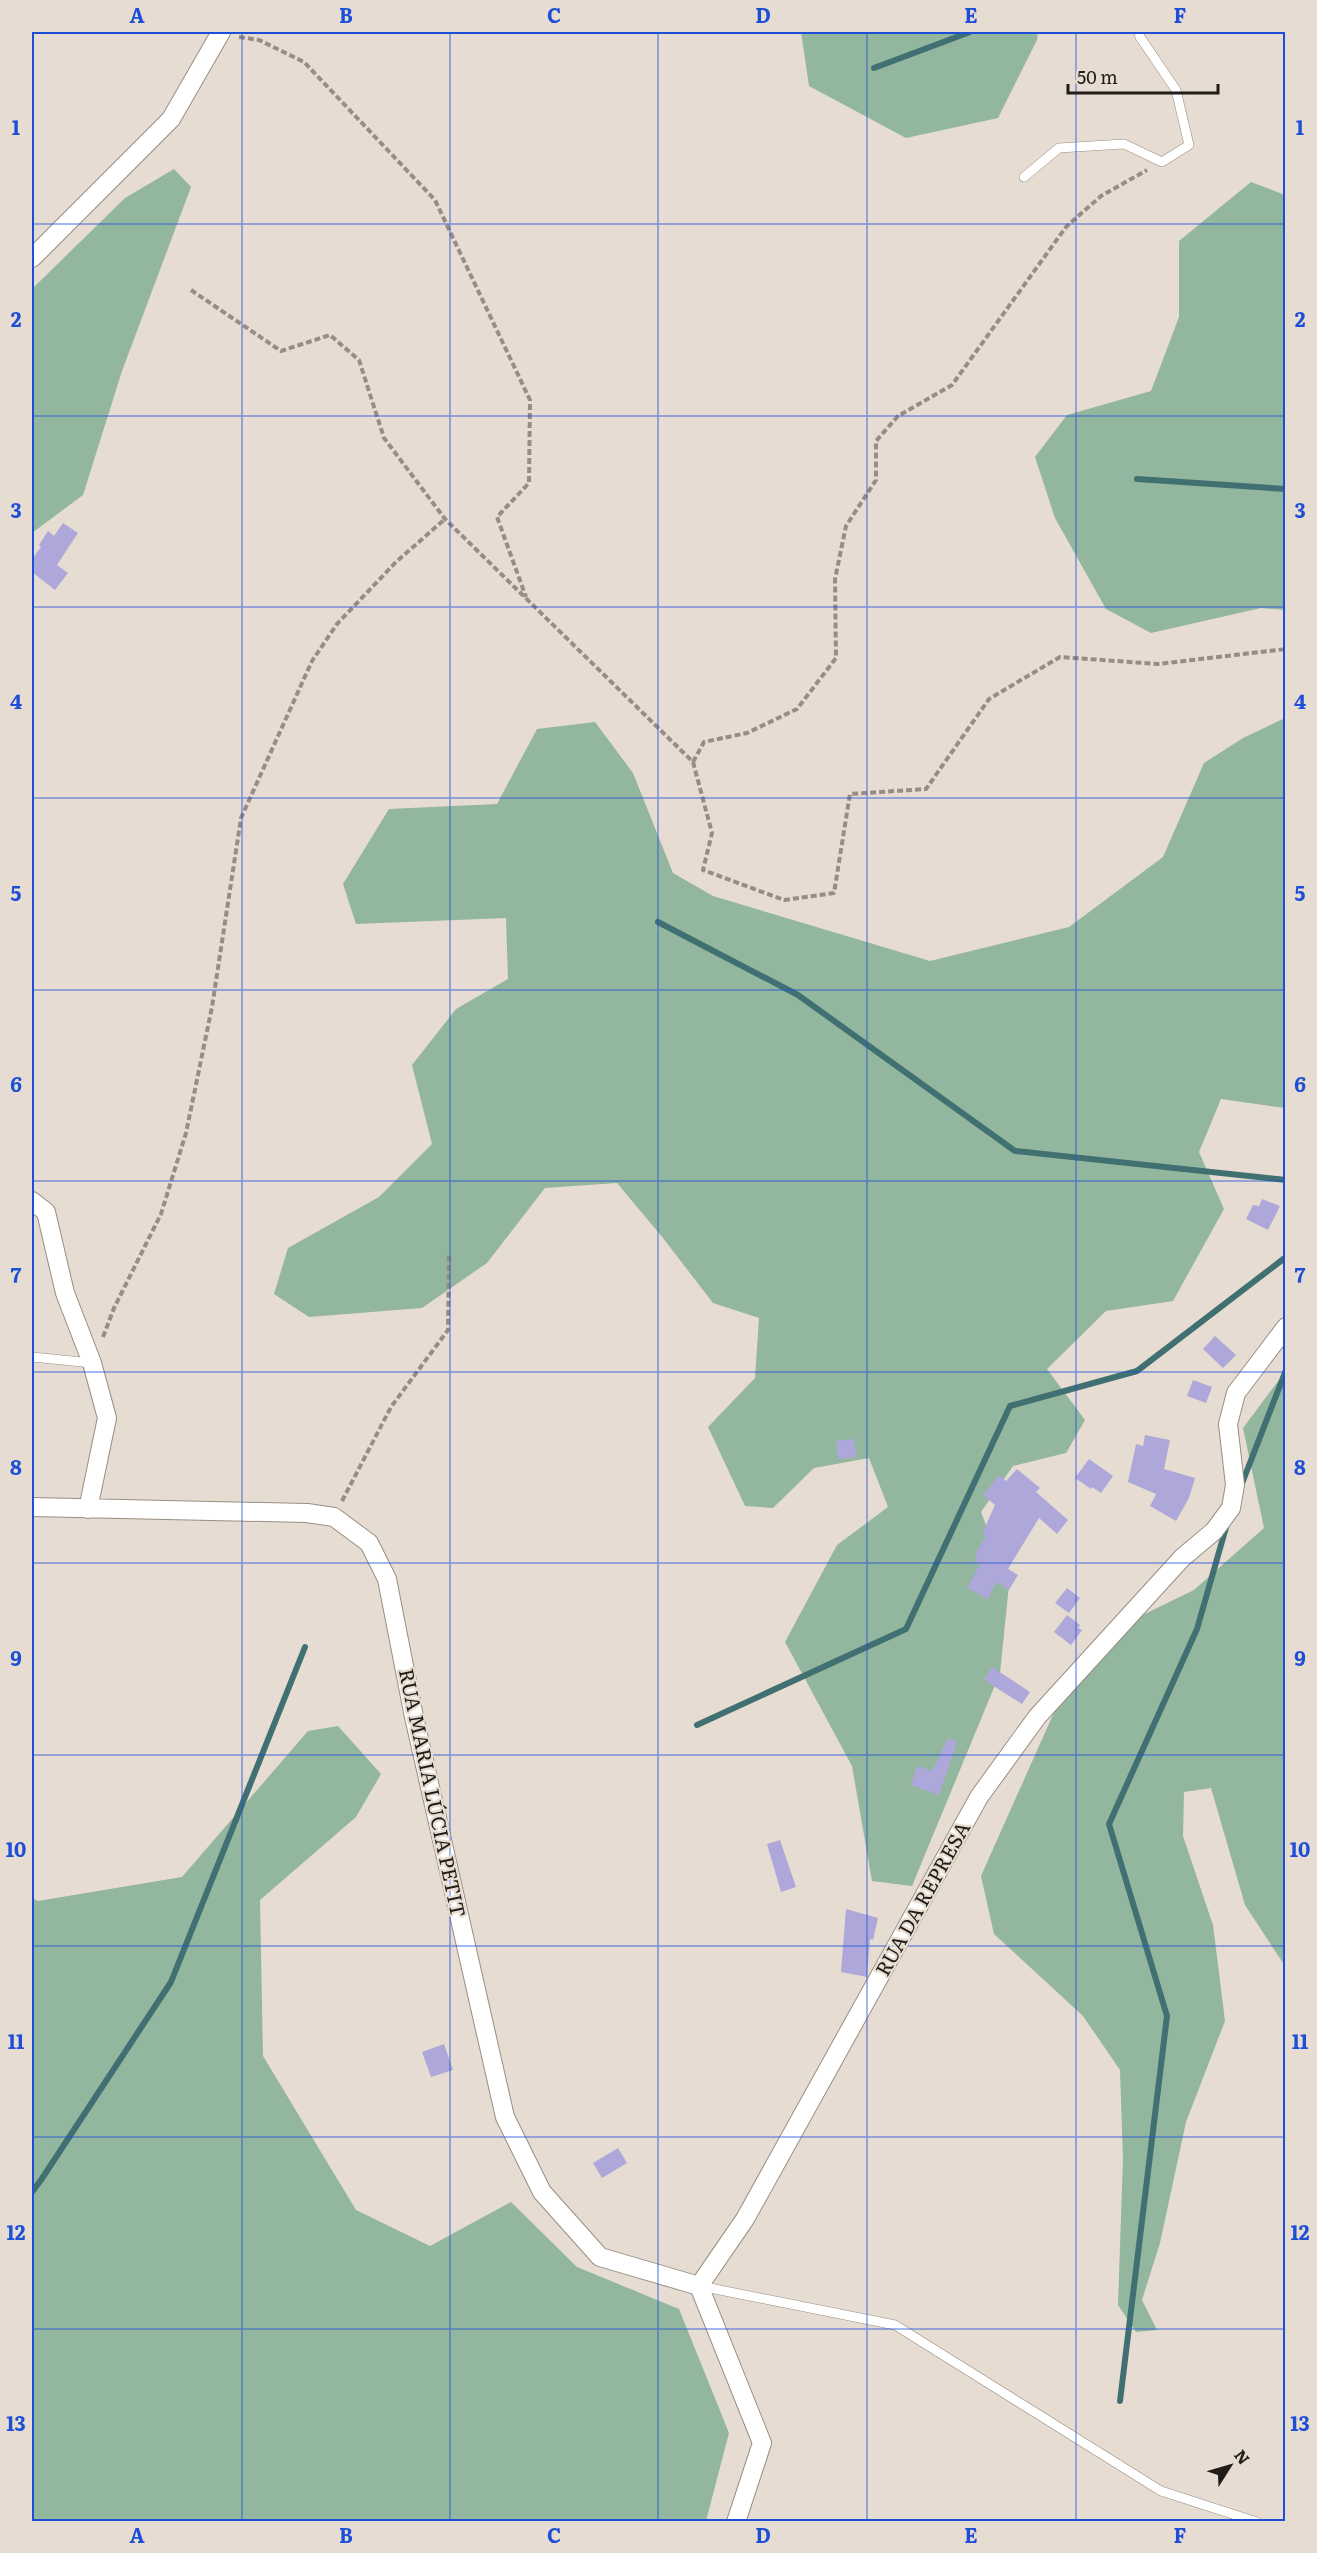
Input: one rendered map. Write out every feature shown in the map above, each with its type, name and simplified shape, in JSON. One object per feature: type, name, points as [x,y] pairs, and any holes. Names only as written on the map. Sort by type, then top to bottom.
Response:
[{"type":"street","points":[[32,258],[171,119],[220,33]]},
{"type":"street","points":[[32,1201],[46,1212],[65,1293],[92,1363],[107,1419],[88,1509]]},
{"type":"street","name":"RUA DA REPRESA","points":[[699,2286],[746,2219],[979,1797],[1037,1717],[1182,1558],[1214,1531],[1231,1508],[1235,1485],[1228,1424],[1236,1393],[1286,1327]]},
{"type":"street","name":"RUA MARIA LÚCIA PETIT","points":[[32,1507],[307,1513],[334,1518],[369,1543],[387,1580],[414,1717],[505,2117],[542,2192],[600,2257],[699,2286]]},
{"type":"street","points":[[699,2286],[762,2443],[736,2522]]},
{"type":"lane","points":[[1024,177],[1059,148],[1124,144],[1162,162],[1189,145],[1176,90],[1140,37],[1139,32]]},
{"type":"lane","points":[[32,1357],[92,1363]]},
{"type":"lane","points":[[699,2286],[895,2325],[1161,2491],[1257,2522]]},
{"type":"path","points":[[220,33],[259,39],[304,62],[435,200],[530,400],[529,483],[497,517],[527,600]]},
{"type":"path","points":[[693,762],[704,742],[747,733],[797,709],[836,658],[835,579],[846,526],[876,480],[876,441],[898,416],[952,385],[1066,227],[1101,196],[1162,162]]},
{"type":"path","points":[[191,290],[281,351],[330,335],[359,360],[384,438],[445,519],[693,762],[712,833],[703,870],[784,900],[834,893],[850,794],[926,789],[988,699],[1060,657],[1158,664],[1286,649]]},
{"type":"path","points":[[92,1363],[114,1308],[161,1214],[186,1133],[212,1007],[242,818],[312,661],[337,624],[396,562],[445,519]]},
{"type":"path","points":[[334,1518],[391,1407],[448,1330],[449,1254]]},
{"type":"green space","points":[[801,32],[1038,32],[1037,40],[998,118],[906,138],[809,86]]},
{"type":"green space","points":[[174,169],[191,187],[122,371],[83,495],[32,533],[32,289],[125,198]]},
{"type":"green space","points":[[1251,182],[1285,195],[1285,610],[1261,608],[1151,633],[1106,609],[1055,518],[1035,457],[1067,415],[1151,391],[1179,317],[1179,241]]},
{"type":"green space","points":[[1285,718],[1285,1108],[1221,1099],[1199,1152],[1224,1209],[1173,1301],[1106,1311],[1047,1369],[1085,1420],[1066,1453],[1013,1466],[981,1512],[1009,1585],[1000,1673],[912,1886],[872,1881],[852,1766],[785,1642],[837,1545],[888,1507],[869,1458],[814,1468],[773,1508],[745,1506],[708,1427],[755,1378],[759,1318],[713,1303],[617,1183],[545,1188],[487,1263],[422,1308],[309,1317],[274,1294],[288,1248],[379,1197],[432,1144],[412,1065],[456,1009],[508,979],[506,918],[356,924],[343,884],[389,809],[497,804],[537,729],[595,722],[633,773],[673,873],[713,896],[930,961],[1069,927],[1163,857],[1204,763],[1243,738]]},
{"type":"green space","points":[[1285,1372],[1285,1966],[1245,1905],[1211,1788],[1184,1792],[1183,1836],[1213,1925],[1225,2021],[1186,2122],[1160,2243],[1142,2300],[1157,2330],[1136,2332],[1118,2305],[1123,2159],[1120,2070],[1083,2016],[994,1934],[981,1876],[1056,1708],[1122,1625],[1194,1590],[1264,1528],[1243,1428]]},
{"type":"green space","points":[[338,1726],[381,1774],[356,1817],[260,1900],[263,2056],[356,2210],[430,2246],[511,2202],[577,2267],[679,2309],[729,2433],[706,2521],[32,2521],[32,1898],[38,1901],[182,1877],[308,1731]]},
{"type":"building","points":[[63,523],[78,533],[57,565],[68,573],[55,590],[32,572],[32,559],[41,547],[39,545],[48,531],[54,536]]},
{"type":"building","points":[[1262,1199],[1280,1206],[1268,1230],[1246,1219],[1253,1205],[1259,1206]]},
{"type":"building","points":[[1215,1336],[1236,1355],[1223,1368],[1203,1349]]},
{"type":"building","points":[[1193,1380],[1212,1387],[1206,1403],[1187,1396]]},
{"type":"building","points":[[1145,1435],[1170,1440],[1164,1469],[1195,1478],[1189,1498],[1176,1521],[1150,1506],[1156,1494],[1128,1482],[1136,1444],[1143,1446]]},
{"type":"building","points":[[854,1439],[856,1457],[838,1459],[836,1441]]},
{"type":"building","points":[[1089,1459],[1113,1476],[1101,1493],[1075,1478]]},
{"type":"building","points":[[1017,1469],[1040,1488],[1036,1492],[1068,1520],[1057,1534],[1039,1518],[1008,1569],[1018,1575],[1009,1590],[996,1582],[988,1599],[967,1588],[980,1564],[974,1563],[977,1556],[975,1554],[986,1536],[982,1534],[995,1505],[983,1495],[999,1475],[1006,1481]]},
{"type":"building","points":[[1067,1588],[1080,1598],[1069,1613],[1055,1603]]},
{"type":"building","points":[[1067,1615],[1080,1625],[1078,1628],[1082,1630],[1071,1645],[1054,1632]]},
{"type":"building","points":[[992,1667],[1030,1692],[1022,1704],[984,1680]]},
{"type":"building","points":[[948,1738],[957,1742],[939,1795],[911,1785],[917,1766],[932,1771]]},
{"type":"building","points":[[780,1840],[796,1887],[781,1892],[767,1844]]},
{"type":"building","points":[[846,1909],[878,1918],[873,1940],[870,1939],[867,1977],[841,1972]]},
{"type":"building","points":[[444,2044],[453,2070],[431,2077],[422,2052]]},
{"type":"building","points":[[618,2148],[627,2163],[602,2178],[593,2163]]},
{"type":"waterway","points":[[874,68],[970,32]]},
{"type":"waterway","points":[[1137,479],[1286,489]]},
{"type":"waterway","points":[[658,922],[798,995],[1015,1151],[1286,1180]]},
{"type":"waterway","points":[[697,1725],[906,1629],[1010,1406],[1137,1371],[1286,1257]]},
{"type":"waterway","points":[[1241,1486],[1286,1370]]},
{"type":"waterway","points":[[1120,2401],[1167,2016],[1109,1824],[1197,1629],[1227,1524]]},
{"type":"waterway","points":[[32,2192],[171,1982],[305,1647]]}]
